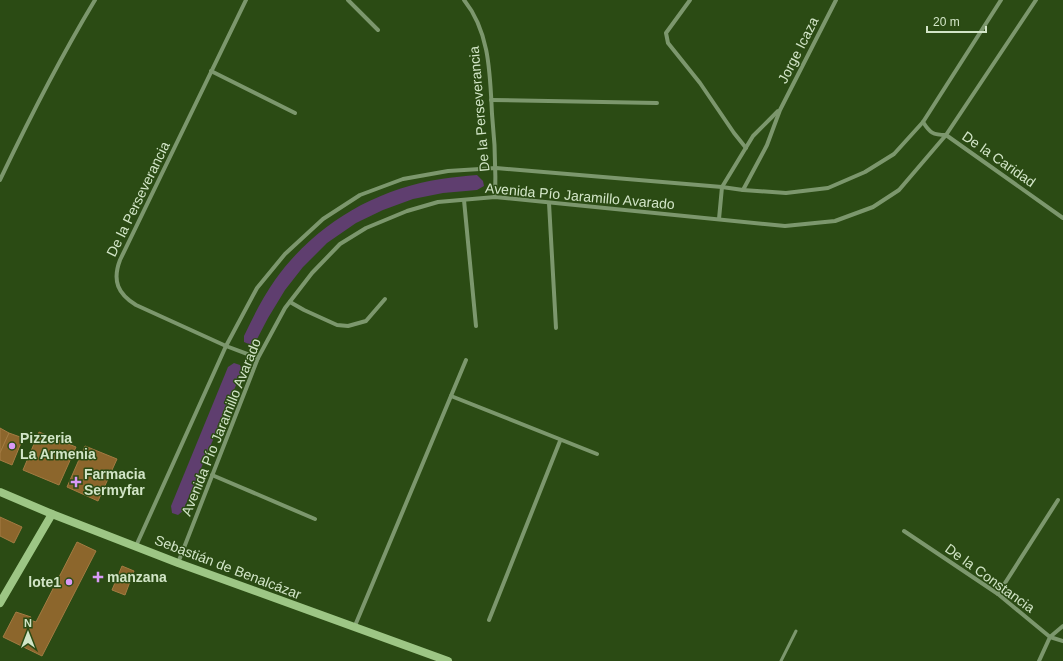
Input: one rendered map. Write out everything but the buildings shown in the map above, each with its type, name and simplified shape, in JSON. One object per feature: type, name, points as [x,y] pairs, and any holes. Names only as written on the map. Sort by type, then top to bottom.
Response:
[{"type":"main road","name":"Sebastián de Benalcázar","points":[[0,492],[178,563],[448,661]]},
{"type":"main road","points":[[0,603],[52,514]]},
{"type":"street","points":[[0,180],[19,139],[95,0]]},
{"type":"street","name":"De la Perseverancia","points":[[246,0],[120,260],[116,279],[117,284],[124,296],[136,306],[226,346],[258,358]]},
{"type":"street","points":[[348,0],[378,30]]},
{"type":"street","name":"De la Perseverancia","points":[[464,0],[475,16],[482,34],[488,57],[496,168],[495,197]]},
{"type":"street","points":[[690,0],[666,33],[668,43],[700,83],[746,148]]},
{"type":"street","name":"Jorge Icaza","points":[[743,190],[767,145],[780,110],[836,0]]},
{"type":"street","name":"Avenida Pío Jaramillo Avarado","points":[[136,546],[226,346],[257,288],[285,254],[323,219],[360,195],[403,179],[448,171],[496,168],[786,193],[828,188],[865,172],[894,154],[923,122],[1001,0]]},
{"type":"street","name":"Avenida Pío Jaramillo Avarado","points":[[178,563],[258,358],[285,308],[312,272],[340,244],[366,228],[407,211],[438,202],[495,197],[785,226],[835,221],[873,206],[899,190],[946,135],[1036,0]]},
{"type":"street","points":[[211,71],[295,113]]},
{"type":"street","points":[[492,100],[657,103]]},
{"type":"street","name":"Jorge Icaza","points":[[722,187],[753,136],[780,110]]},
{"type":"street","name":"De la Caridad","points":[[923,122],[928,130],[937,135],[946,135],[1063,218]]},
{"type":"street","points":[[719,219],[722,187]]},
{"type":"street","points":[[464,200],[476,326]]},
{"type":"street","points":[[549,203],[556,328]]},
{"type":"street","points":[[290,302],[337,325],[348,326],[366,321],[385,299]]},
{"type":"street","points":[[354,628],[466,360]]},
{"type":"street","points":[[451,396],[560,441],[597,454]]},
{"type":"street","points":[[488,620],[560,441]]},
{"type":"street","points":[[212,475],[315,519]]},
{"type":"street","points":[[998,594],[1058,500]]},
{"type":"street","name":"De la Constancia","points":[[904,532],[998,594],[1050,637],[1063,641]]},
{"type":"street","points":[[1039,661],[1050,637],[1063,626]]},
{"type":"lane","points":[[781,661],[796,631]]},
{"type":"shaded area","points":[[477,175],[483,181],[484,186],[477,190],[443,193],[413,199],[383,210],[356,223],[327,243],[303,267],[285,290],[256,341],[251,345],[244,342],[244,336],[262,300],[275,280],[308,242],[327,227],[370,201],[393,191],[441,179]]},
{"type":"shaded area","points":[[234,363],[240,365],[242,371],[183,511],[178,515],[172,513],[171,506],[228,367]]},
{"type":"place","name":"Pizzeria La Armenia","points":[[12,446]]},
{"type":"place","name":"Farmacia Sermyfar","points":[[76,482]]},
{"type":"place","name":"manzana","points":[[98,577]]},
{"type":"place","name":"lote1","points":[[69,582]]}]
